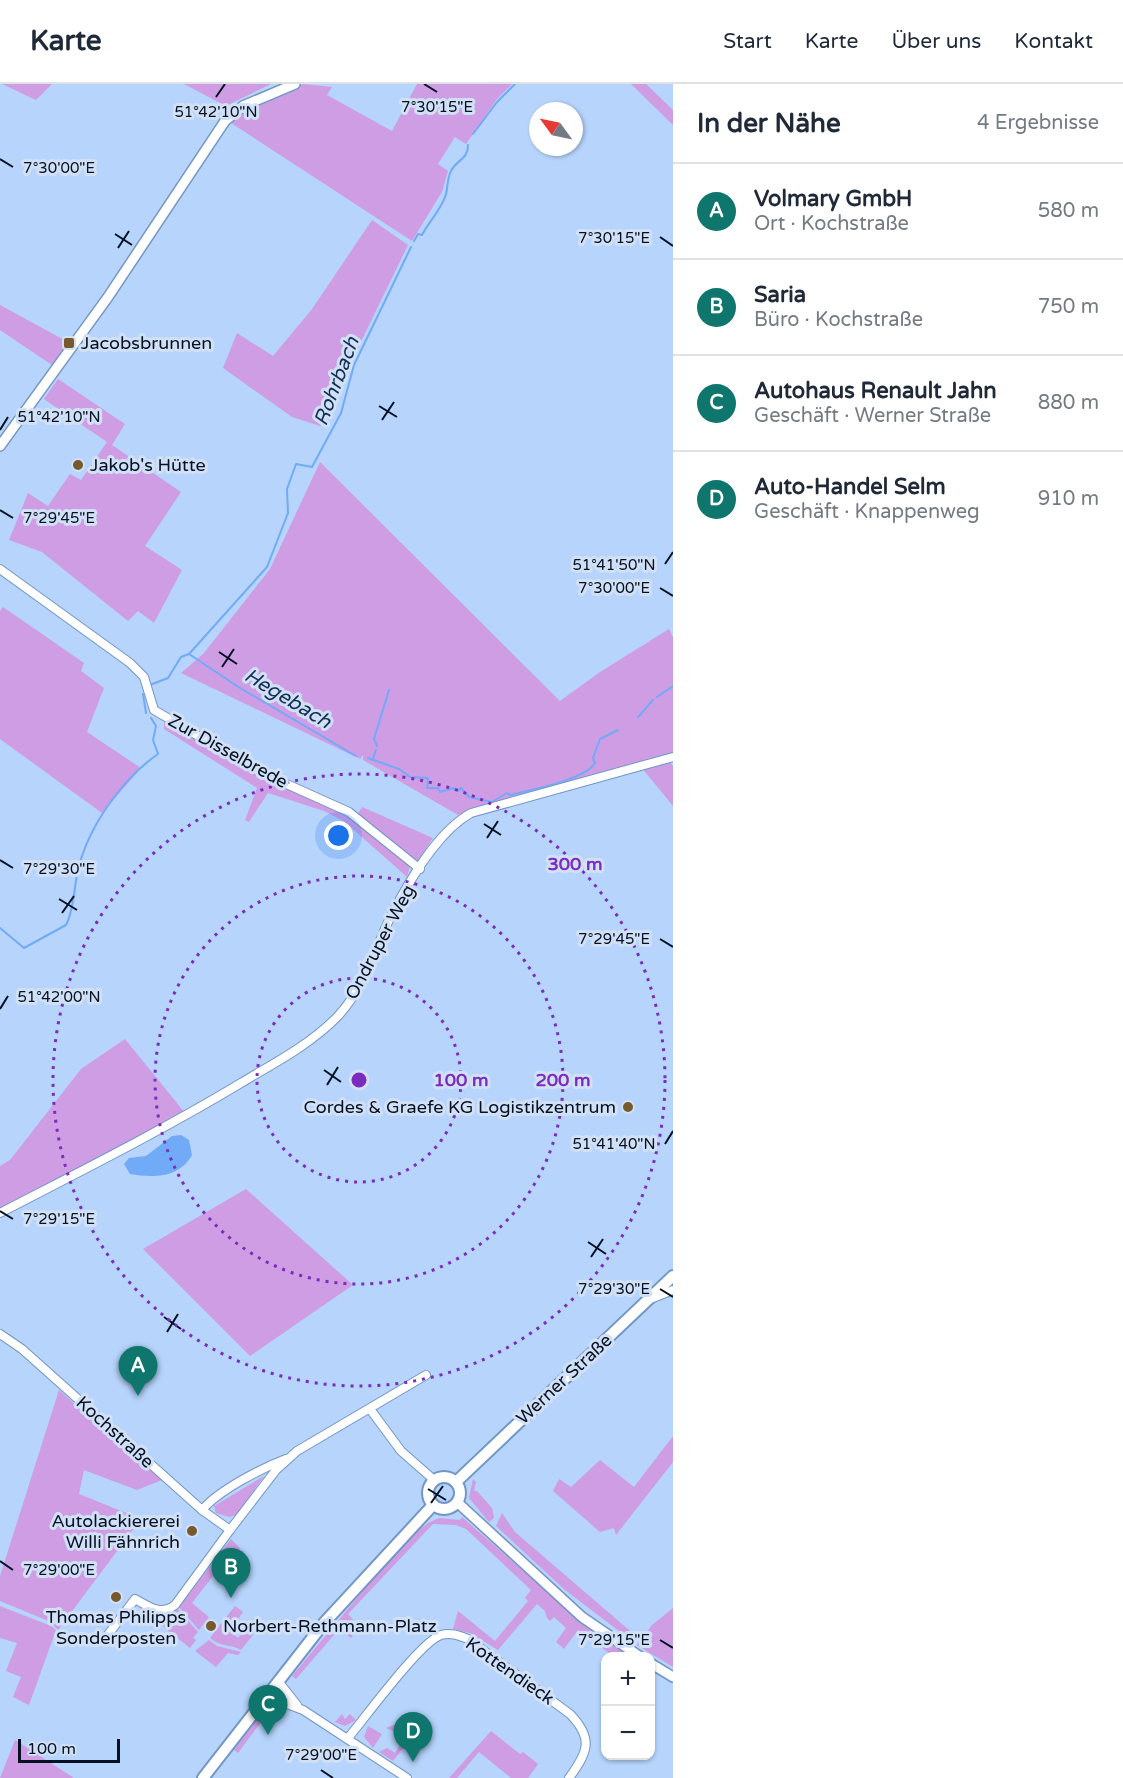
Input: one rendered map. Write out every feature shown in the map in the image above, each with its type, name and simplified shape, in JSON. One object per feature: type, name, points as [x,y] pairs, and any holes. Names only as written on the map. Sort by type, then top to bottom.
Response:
[{"type":"main road","name":"Werner Straße","points":[[456,1482],[673,1276]]},
{"type":"main road","points":[[448,1477],[456,1482],[460,1494],[457,1502],[446,1509],[433,1505],[428,1493],[434,1480],[448,1477]]},
{"type":"main road","points":[[203,1778],[324,1623],[433,1505]]},
{"type":"street","points":[[0,446],[108,297],[225,122],[243,106],[295,84]]},
{"type":"street","name":"Zur Disselbrede","points":[[0,569],[130,663],[144,677],[154,710],[260,772],[349,812],[420,869]]},
{"type":"street","name":"Ondruper Weg","points":[[0,1213],[216,1098],[317,1036],[337,1016],[358,989],[391,915],[447,829],[471,813],[673,757]]},
{"type":"street","points":[[649,1299],[673,1290]]},
{"type":"street","name":"Kochstraße","points":[[0,1334],[21,1349],[202,1510],[230,1530]]},
{"type":"street","points":[[202,1510],[210,1501],[271,1464],[288,1458],[426,1375]]},
{"type":"street","points":[[370,1409],[401,1451],[434,1480]]},
{"type":"street","points":[[104,1640],[135,1599],[156,1611],[167,1611],[175,1605],[230,1530],[288,1458]]},
{"type":"street","points":[[457,1502],[582,1617],[633,1652]]},
{"type":"street","name":"Kottendieck","points":[[348,1738],[423,1648],[443,1635],[455,1635],[468,1639],[570,1714],[581,1725],[586,1736],[586,1748],[581,1761],[569,1778]]},
{"type":"street","points":[[655,1666],[673,1677]]},
{"type":"street","points":[[278,1681],[303,1710]]},
{"type":"street","points":[[266,1696],[303,1710],[407,1778]]},
{"type":"shaded area","points":[[2,84],[52,84],[36,100]]},
{"type":"shaded area","points":[[184,84],[271,84],[226,106]]},
{"type":"shaded area","points":[[303,84],[332,87],[327,95],[392,131],[417,84],[512,84],[497,99],[466,144],[455,137],[438,164],[448,171],[442,192],[412,241],[228,121],[237,113]]},
{"type":"shaded area","points":[[631,84],[646,84],[673,110],[673,125]]},
{"type":"shaded area","points":[[372,220],[408,245],[320,426],[292,417],[223,368],[237,333],[273,356],[312,309]]},
{"type":"shaded area","points":[[0,305],[66,341],[67,343],[52,365],[0,330]]},
{"type":"shaded area","points":[[58,379],[125,424],[112,445],[181,492],[145,546],[182,570],[154,623],[138,611],[128,621],[42,552],[9,540],[28,493],[48,506],[70,474],[81,480],[107,442],[44,399]]},
{"type":"shaded area","points":[[320,462],[560,701],[600,672],[669,629],[673,637],[673,753],[666,756],[673,766],[673,806],[637,762],[458,815],[363,760],[363,755],[360,759],[181,673],[204,653],[270,569]]},
{"type":"shaded area","points":[[3,607],[84,663],[81,671],[104,688],[87,732],[141,768],[102,813],[0,739],[0,611]]},
{"type":"shaded area","points":[[164,719],[347,814],[410,866],[407,877],[345,822],[324,811],[268,793],[249,822],[245,820],[257,788],[164,729]]},
{"type":"shaded area","points":[[362,807],[433,838],[418,860],[412,861],[357,815]]},
{"type":"shaded area","points":[[125,1039],[185,1113],[0,1209],[0,1166],[10,1160],[81,1069]]},
{"type":"shaded area","points":[[246,1189],[353,1285],[250,1356],[143,1249]]},
{"type":"shaded area","points":[[59,1390],[162,1480],[137,1490],[84,1470],[79,1494],[141,1519],[58,1630],[51,1622],[0,1601],[0,1576]]},
{"type":"shaded area","points":[[673,1436],[673,1462],[616,1535],[614,1528],[600,1532],[553,1491],[559,1479],[571,1487],[600,1460],[634,1487]]},
{"type":"shaded area","points":[[264,1476],[236,1515],[229,1517],[216,1513],[214,1506]]},
{"type":"shaded area","points":[[473,1479],[476,1482],[474,1491],[477,1491],[492,1508],[494,1518],[489,1522],[469,1498]]},
{"type":"shaded area","points":[[502,1513],[515,1532],[636,1636],[632,1641],[565,1590],[496,1526]]},
{"type":"shaded area","points":[[462,1517],[575,1616],[626,1652],[608,1652],[578,1630],[564,1649],[556,1642],[566,1628],[554,1617],[550,1621],[545,1611],[537,1604],[498,1650],[470,1633],[453,1629],[458,1611],[495,1641],[528,1601],[525,1598],[531,1590],[466,1529],[456,1525],[433,1524],[348,1614],[354,1621],[351,1621],[348,1627],[353,1635],[351,1638],[339,1629],[296,1679],[292,1676],[401,1545],[428,1523],[439,1518],[460,1520]]},
{"type":"shaded area","points":[[231,1539],[240,1548],[239,1553],[233,1549],[230,1554],[236,1558],[233,1562],[227,1558],[192,1603],[209,1617],[199,1630],[179,1607]]},
{"type":"shaded area","points":[[136,1605],[157,1616],[172,1613],[177,1608],[198,1632],[193,1638],[196,1640],[190,1648]]},
{"type":"shaded area","points":[[0,1606],[56,1630],[29,1705],[13,1697],[21,1677],[6,1671],[17,1643],[0,1638]]},
{"type":"shaded area","points":[[235,1606],[243,1612],[229,1631],[238,1638],[254,1618],[263,1622],[241,1650],[217,1643],[210,1638]]},
{"type":"shaded area","points":[[673,1608],[673,1667],[655,1656],[655,1652],[648,1652],[637,1645],[652,1625]]},
{"type":"shaded area","points":[[209,1640],[217,1646],[241,1652],[238,1655],[228,1653],[216,1667],[195,1651]]},
{"type":"shaded area","points":[[267,1707],[270,1710],[238,1753],[234,1750]]},
{"type":"shaded area","points":[[342,1714],[345,1719],[350,1714],[356,1720],[345,1726],[335,1722]]},
{"type":"shaded area","points":[[405,1720],[418,1729],[393,1761],[379,1752],[387,1748],[395,1753],[402,1741],[394,1731],[396,1726],[393,1731],[386,1728]]},
{"type":"shaded area","points":[[368,1726],[382,1734],[373,1748],[364,1737]]},
{"type":"shaded area","points":[[491,1731],[520,1754],[523,1752],[538,1764],[528,1778],[511,1778],[479,1752],[457,1778],[449,1778]]},
{"type":"shaded area","points":[[15,1740],[74,1778],[0,1778]]},
{"type":"water","points":[[181,1135],[189,1140],[192,1155],[187,1163],[165,1175],[130,1174],[124,1164],[129,1158],[146,1156],[172,1136]]},
{"type":"waterway","name":"Rohrbach","points":[[473,134],[497,102],[515,84]]},
{"type":"waterway","name":"Rohrbach","points":[[414,241],[418,234],[422,235],[442,205],[453,167],[464,157],[468,145]]},
{"type":"waterway","name":"Rohrbach","points":[[189,654],[267,567],[288,513],[287,489],[296,464],[312,467],[341,413],[354,365],[411,247]]},
{"type":"waterway","name":"Hegebach","points":[[150,685],[168,678],[181,657],[189,654],[240,688],[356,756]]},
{"type":"waterway","name":"Hegebach","points":[[657,697],[673,686]]},
{"type":"waterway","points":[[377,746],[374,739],[389,690]]},
{"type":"waterway","points":[[143,694],[146,713]]},
{"type":"waterway","points":[[638,717],[653,700]]},
{"type":"waterway","name":"Hegebach","points":[[0,928],[24,948],[66,925],[71,912],[78,870],[98,821],[120,790],[158,754],[153,740],[156,726],[151,718]]},
{"type":"waterway","points":[[368,758],[399,769],[410,777],[428,778],[427,788],[438,788],[440,792],[453,788],[458,791],[461,788],[469,797],[492,802],[507,793],[510,795],[543,787],[569,779],[589,769],[595,763],[593,758],[600,739],[618,730]]},
{"type":"waterway","points":[[373,758],[376,750]]},
{"type":"place","name":"Jacobsbrunnen","points":[[69,343]]},
{"type":"place","name":"Jakob's Hütte","points":[[78,465]]},
{"type":"place","name":"Cordes & Graefe KG Logistikzentrum","points":[[628,1107]]},
{"type":"place","name":"Volmary GmbH","points":[[138,1396]]},
{"type":"place","name":"Autolackiererei Willi Fähnrich","points":[[192,1531]]},
{"type":"place","name":"Thomas Philipps Sonderposten","points":[[116,1597]]},
{"type":"place","name":"Saria","points":[[231,1598]]},
{"type":"place","name":"Norbert-Rethmann-Platz","points":[[211,1626]]},
{"type":"place","name":"Autohaus Renault Jahn","points":[[268,1735]]},
{"type":"place","name":"Auto-Handel Selm","points":[[413,1762]]}]
